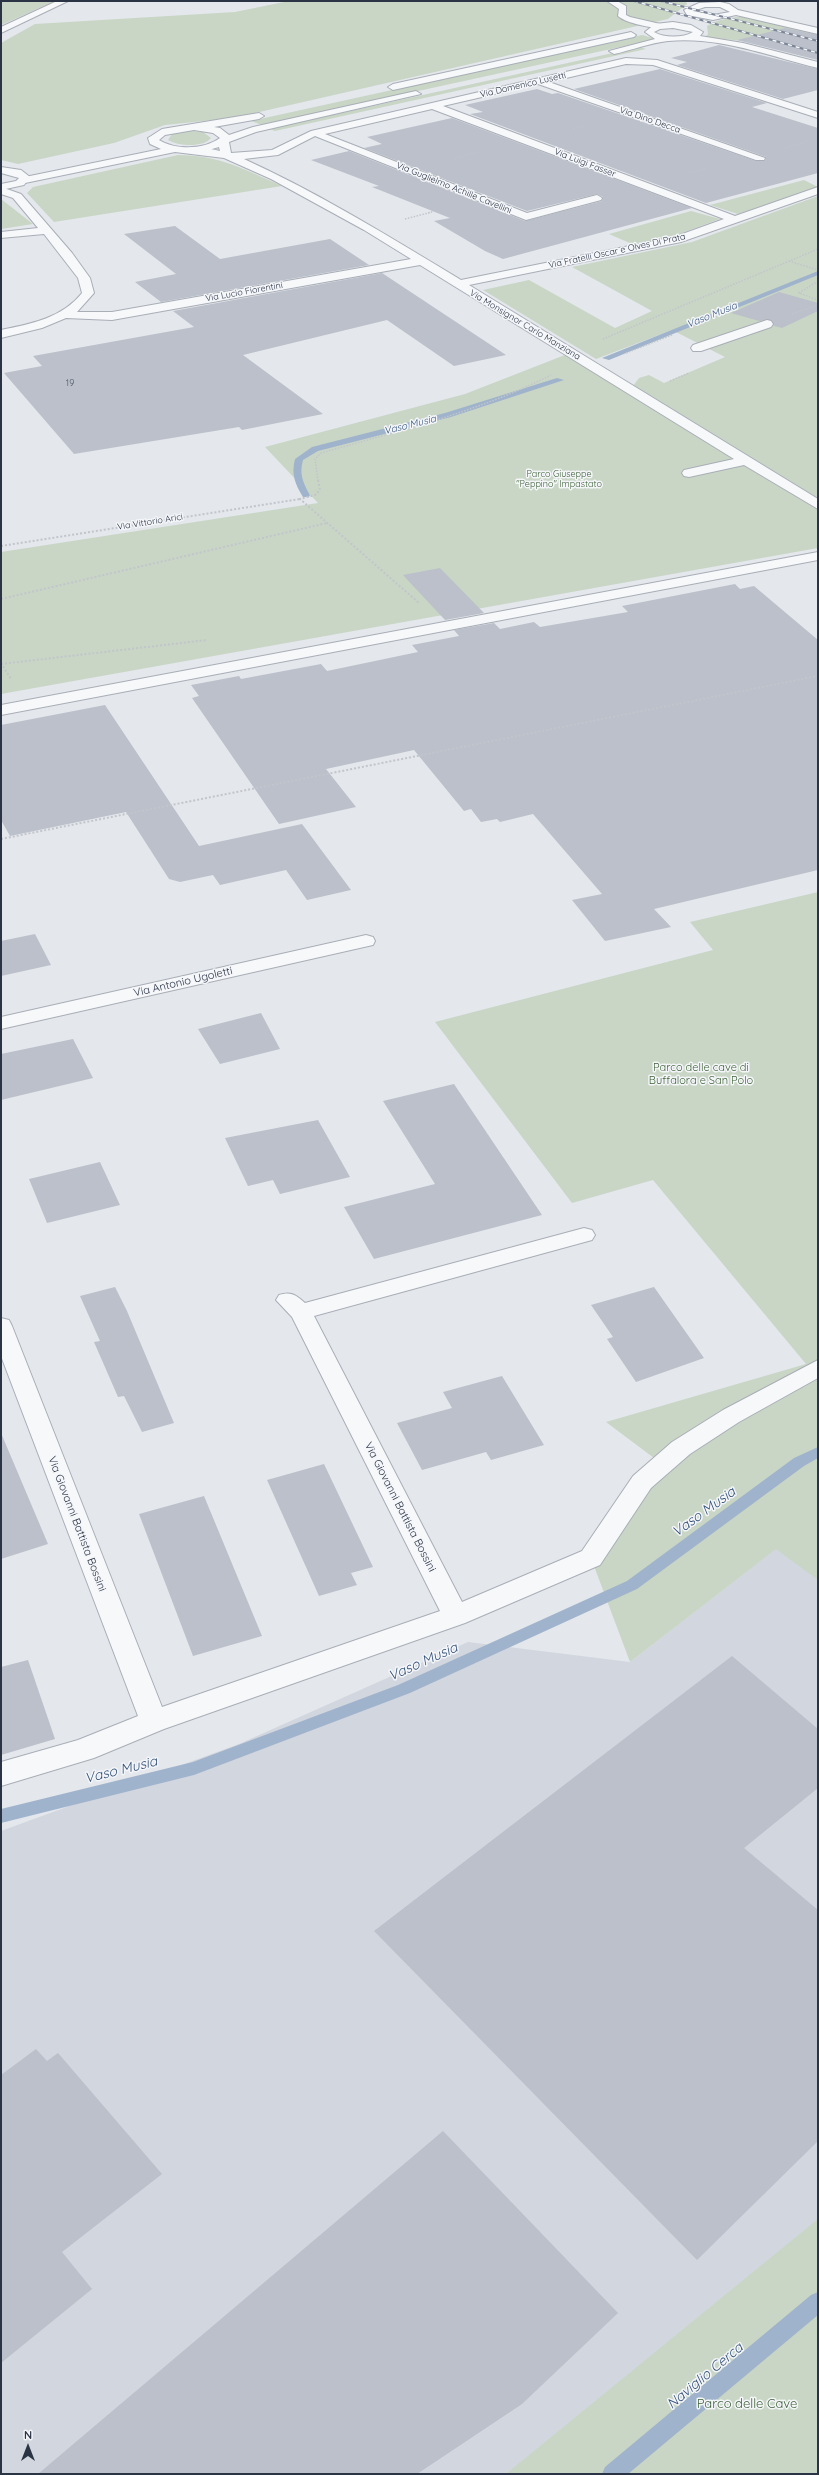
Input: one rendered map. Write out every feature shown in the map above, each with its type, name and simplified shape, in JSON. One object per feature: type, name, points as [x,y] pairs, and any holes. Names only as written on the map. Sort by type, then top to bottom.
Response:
[{"type":"street","points":[[1,30],[64,1]]},
{"type":"street","points":[[690,13],[688,10],[697,3],[818,31]]},
{"type":"street","points":[[601,54],[694,34],[716,17],[744,4]]},
{"type":"street","points":[[381,89],[650,30],[666,25],[690,13],[716,17]]},
{"type":"street","points":[[666,25],[694,34],[735,42],[818,65]]},
{"type":"street","points":[[650,30],[656,36],[671,38]]},
{"type":"street","name":"Via Domenico Lusetti","points":[[227,155],[260,155],[280,151],[288,148],[303,136],[626,61],[654,62],[818,115]]},
{"type":"street","name":"Via Dino Decca","points":[[540,82],[760,158]]},
{"type":"street","points":[[1,189],[22,182],[176,149],[210,147],[224,140],[253,130],[423,93]]},
{"type":"street","name":"Via Luigi Fasser","points":[[434,106],[736,220]]},
{"type":"street","points":[[176,149],[158,145],[149,139],[171,129],[194,127],[272,113]]},
{"type":"street","points":[[194,127],[216,130],[226,137],[224,140],[224,148],[227,155]]},
{"type":"street","name":"Via Guglielmo Achille Cavellini","points":[[315,133],[526,217],[597,198]]},
{"type":"street","name":"Via Monsignor Carlo Manziana","points":[[188,149],[227,155],[275,177],[368,228],[818,505]]},
{"type":"street","points":[[3,170],[29,166]]},
{"type":"street","points":[[3,170],[23,174],[17,196]]},
{"type":"street","name":"Via Lucio Fiorentini","points":[[1,189],[17,196],[46,230],[84,278],[88,293],[81,305],[67,315],[51,322],[1,334]]},
{"type":"street","name":"Via Fratelli Oscar e Olves Di Prata","points":[[458,284],[677,240],[818,190]]},
{"type":"street","points":[[1,235],[46,230]]},
{"type":"street","name":"Via Lucio Fiorentini","points":[[67,315],[112,316],[421,261]]},
{"type":"street","points":[[697,348],[767,324]]},
{"type":"street","points":[[689,473],[746,461]]},
{"type":"street","points":[[1,710],[818,556]]},
{"type":"street","name":"Via Antonio Ugoletti","points":[[1,1023],[366,941]]},
{"type":"street","name":"Via Giovanni Battista Bossini","points":[[456,1616],[294,1306],[584,1235]]},
{"type":"street","name":"Via Giovanni Battista Bossini","points":[[1,1326],[154,1721]]},
{"type":"street","points":[[1,1774],[84,1750],[154,1721],[456,1616],[591,1558],[642,1482],[681,1448],[731,1416],[818,1368]]},
{"type":"lane","points":[[611,1],[623,8],[622,16],[639,23],[650,30]]},
{"type":"lane","points":[[639,23],[666,25]]},
{"type":"path","points":[[368,228],[480,199]]},
{"type":"path","points":[[604,338],[818,249]]},
{"type":"path","points":[[788,261],[818,270]]},
{"type":"path","points":[[818,281],[799,293],[818,300]]},
{"type":"path","name":"Via Vittorio Arici","points":[[1,546],[300,499],[315,495],[320,490],[314,463],[317,456],[321,453],[480,406],[528,388],[567,366],[570,353]]},
{"type":"path","points":[[300,499],[446,626]]},
{"type":"path","points":[[1,599],[327,523]]},
{"type":"path","points":[[1,839],[818,676]]},
{"type":"shaded area","points":[[818,1516],[818,2229],[518,2474],[1,2474],[1,1831],[239,1744],[468,1642],[630,1662]]},
{"type":"green space","points":[[1,1],[55,1],[1,25]]},
{"type":"green space","points":[[282,1],[686,1],[687,4],[668,19],[233,118],[165,125],[114,143],[18,164],[1,160],[1,43],[35,24],[235,12],[284,2]]},
{"type":"green space","points":[[743,16],[818,33],[818,38],[752,42],[705,37],[708,34],[707,26],[724,19]]},
{"type":"green space","points":[[642,35],[657,39],[262,125],[251,121]]},
{"type":"green space","points":[[640,47],[646,49],[275,131],[269,129]]},
{"type":"green space","points":[[190,131],[203,132],[211,138],[197,145],[178,144],[168,140],[172,134]]},
{"type":"green space","points":[[178,155],[206,158],[232,164],[282,186],[54,222],[27,193],[33,187]]},
{"type":"green space","points":[[804,180],[818,187],[738,214],[710,205]]},
{"type":"green space","points":[[818,196],[818,499],[633,386],[639,378],[649,375],[664,383],[725,357],[672,330],[596,359],[483,290],[529,280],[615,328],[652,311],[572,267],[692,242]]},
{"type":"green space","points":[[1,199],[33,224],[1,229]]},
{"type":"green space","points":[[691,211],[720,219],[671,237],[632,244],[609,234]]},
{"type":"green space","name":"Parco Giuseppe \"Peppino\" Impastato","points":[[570,353],[818,505],[818,548],[1,694],[1,552],[318,503],[265,447],[465,394]]},
{"type":"green space","name":"Parco delle cave di Buffalora e San Polo","points":[[818,892],[818,1580],[776,1549],[630,1662],[591,1558],[662,1464],[606,1422],[806,1364],[653,1180],[572,1203],[435,1022],[713,950],[690,922]]},
{"type":"green space","name":"Parco delle Cave","points":[[818,2219],[818,2474],[506,2474]]},
{"type":"building","points":[[785,28],[818,35],[818,60],[737,40]]},
{"type":"building","points":[[719,45],[818,69],[818,90],[783,99],[677,65],[687,62],[671,58]]},
{"type":"building","points":[[660,69],[767,103],[752,107],[818,128],[818,173],[706,203],[470,114],[483,112],[465,105],[537,89],[552,94],[558,93],[756,161],[765,161],[766,157],[574,89]]},
{"type":"building","points":[[452,118],[692,208],[503,259],[485,251],[434,221],[450,218],[372,187],[379,186],[311,160],[349,151],[525,221],[602,201],[603,197],[597,194],[527,211],[364,148],[382,144],[367,137]]},
{"type":"building","points":[[175,226],[220,259],[330,239],[369,265],[161,302],[135,282],[176,274],[124,234]]},
{"type":"building","points":[[382,273],[506,355],[454,366],[387,320],[243,355],[323,414],[242,430],[239,427],[74,454],[4,373],[42,366],[33,356],[194,327],[173,311]]},
{"type":"building","points":[[779,292],[818,303],[818,311],[782,328],[774,326],[771,320],[759,321],[731,313]]},
{"type":"building","points":[[440,568],[484,613],[445,620],[403,575]]},
{"type":"building","points":[[735,584],[740,589],[754,586],[818,640],[818,870],[654,909],[671,927],[605,941],[572,900],[602,894],[533,814],[500,822],[497,819],[481,822],[471,809],[464,811],[414,750],[326,769],[356,807],[279,824],[192,698],[199,696],[191,685],[239,676],[241,679],[321,664],[327,671],[418,652],[412,645],[459,636],[454,630],[494,623],[500,629],[534,622],[540,627],[628,612],[622,606]]},
{"type":"building","points":[[105,705],[199,846],[302,824],[351,890],[307,900],[286,870],[220,885],[213,875],[180,882],[169,879],[126,812],[10,836],[1,820],[1,725]]},
{"type":"building","points":[[35,934],[51,965],[1,976],[1,941]]},
{"type":"building","points":[[261,1013],[280,1049],[220,1064],[198,1029]]},
{"type":"building","points":[[73,1039],[93,1078],[1,1100],[1,1054]]},
{"type":"building","points":[[454,1084],[542,1215],[374,1259],[344,1207],[435,1184],[383,1101]]},
{"type":"building","points":[[318,1120],[350,1177],[280,1194],[273,1180],[248,1186],[225,1138]]},
{"type":"building","points":[[100,1162],[120,1205],[47,1223],[29,1179]]},
{"type":"building","points":[[115,1287],[127,1311],[174,1423],[142,1432],[124,1396],[118,1397],[94,1342],[100,1341],[80,1296]]},
{"type":"building","points":[[654,1287],[704,1358],[636,1382],[607,1339],[613,1337],[591,1305]]},
{"type":"building","points":[[502,1376],[544,1445],[491,1460],[486,1452],[422,1470],[397,1423],[452,1408],[443,1392]]},
{"type":"building","points":[[1,1433],[48,1544],[1,1559]]},
{"type":"building","points":[[324,1464],[373,1567],[351,1573],[357,1585],[319,1596],[267,1480]]},
{"type":"building","points":[[204,1496],[262,1636],[193,1656],[139,1514]]},
{"type":"building","points":[[732,1656],[818,1729],[818,1788],[744,1848],[818,1910],[818,2141],[697,2260],[374,1931]]},
{"type":"building","points":[[28,1660],[55,1739],[1,1755],[1,1667]]},
{"type":"building","points":[[36,2049],[47,2061],[58,2053],[162,2174],[62,2252],[92,2289],[1,2363],[1,2075]]},
{"type":"building","points":[[443,2131],[618,2313],[522,2404],[417,2474],[38,2474]]},
{"type":"waterway","name":"Vaso Musia","points":[[606,358],[818,273]]},
{"type":"waterway","name":"Vaso Musia","points":[[306,495],[297,478],[297,465],[299,459],[315,449],[448,415],[560,380]]},
{"type":"waterway","name":"Vaso Musia","points":[[1,1816],[194,1768],[404,1689],[632,1585],[799,1462],[818,1452]]},
{"type":"waterway","name":"Naviglio Cerca","points":[[612,2474],[818,2302]]},
{"type":"railway","points":[[634,1],[818,53]]},
{"type":"railway","points":[[661,1],[818,41]]}]
